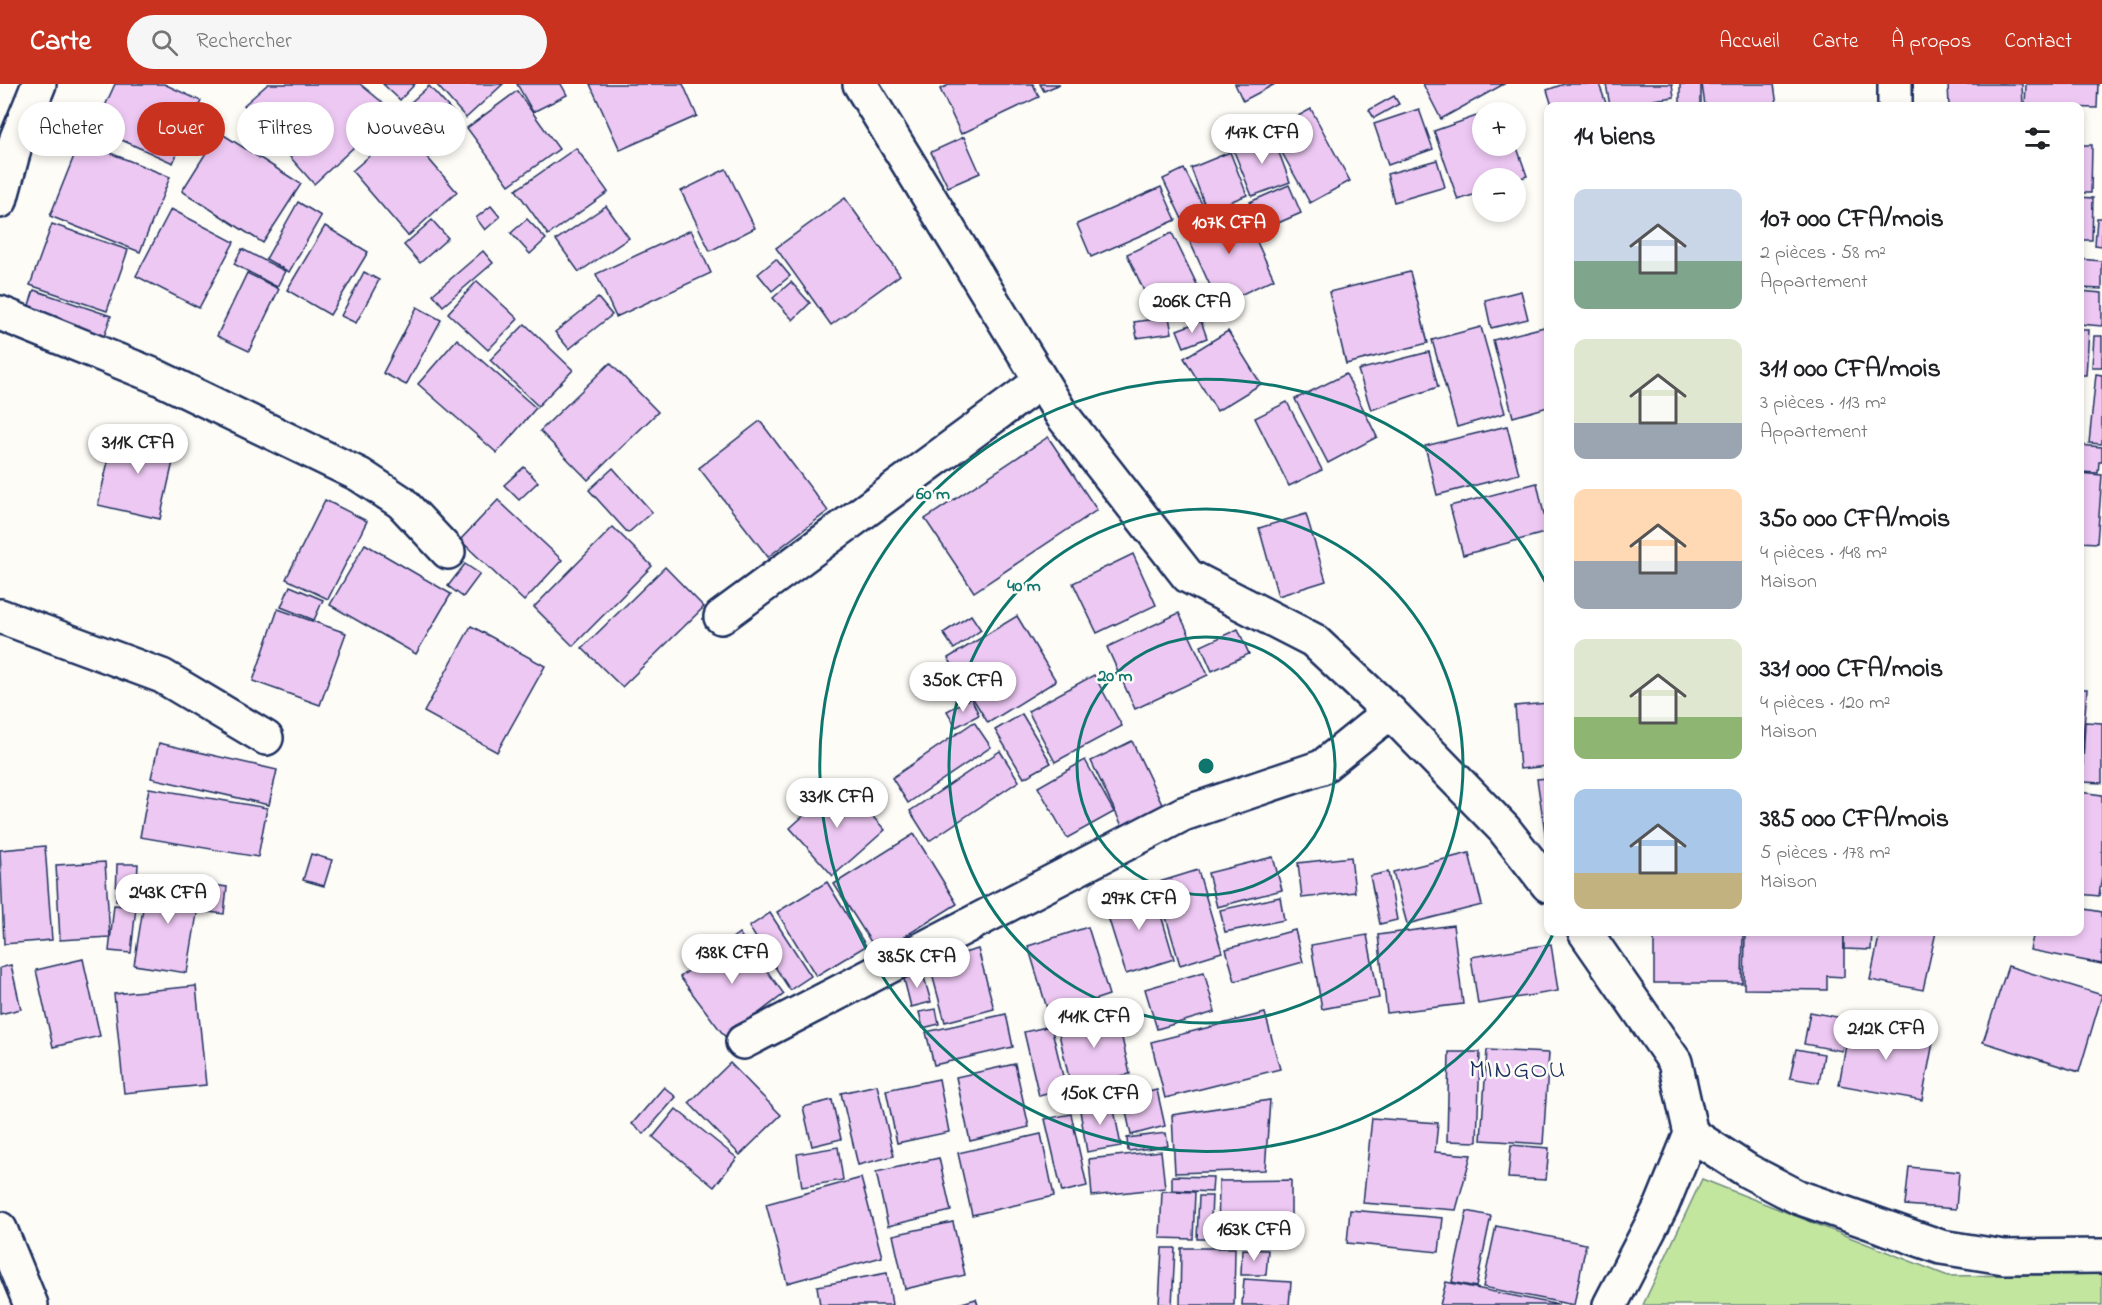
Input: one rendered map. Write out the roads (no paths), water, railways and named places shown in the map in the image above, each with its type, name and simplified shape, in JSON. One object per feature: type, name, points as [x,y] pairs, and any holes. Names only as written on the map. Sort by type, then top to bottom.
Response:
[{"type":"street","points":[[0,201],[17,138],[39,84]]},
{"type":"street","points":[[860,84],[1040,382],[1062,415],[1188,576],[1312,640],[1390,712],[1504,829],[1544,880]]},
{"type":"street","points":[[1894,84],[1895,102]]},
{"type":"street","points":[[0,313],[153,375],[360,475],[400,502],[448,552]]},
{"type":"street","points":[[721,617],[1040,382]]},
{"type":"street","points":[[0,616],[162,676],[266,738]]},
{"type":"street","points":[[743,1042],[1183,814],[1322,767],[1390,712]]},
{"type":"street","points":[[1588,936],[1675,1062],[1691,1134],[1662,1205],[1610,1305]]},
{"type":"street","points":[[1691,1134],[1748,1172],[1798,1197],[1941,1247],[2004,1257],[2102,1256]]},
{"type":"street","points":[[0,1229],[32,1305]]},
{"type":"district","name":"MINGOU","points":[[1518,1068]]}]
